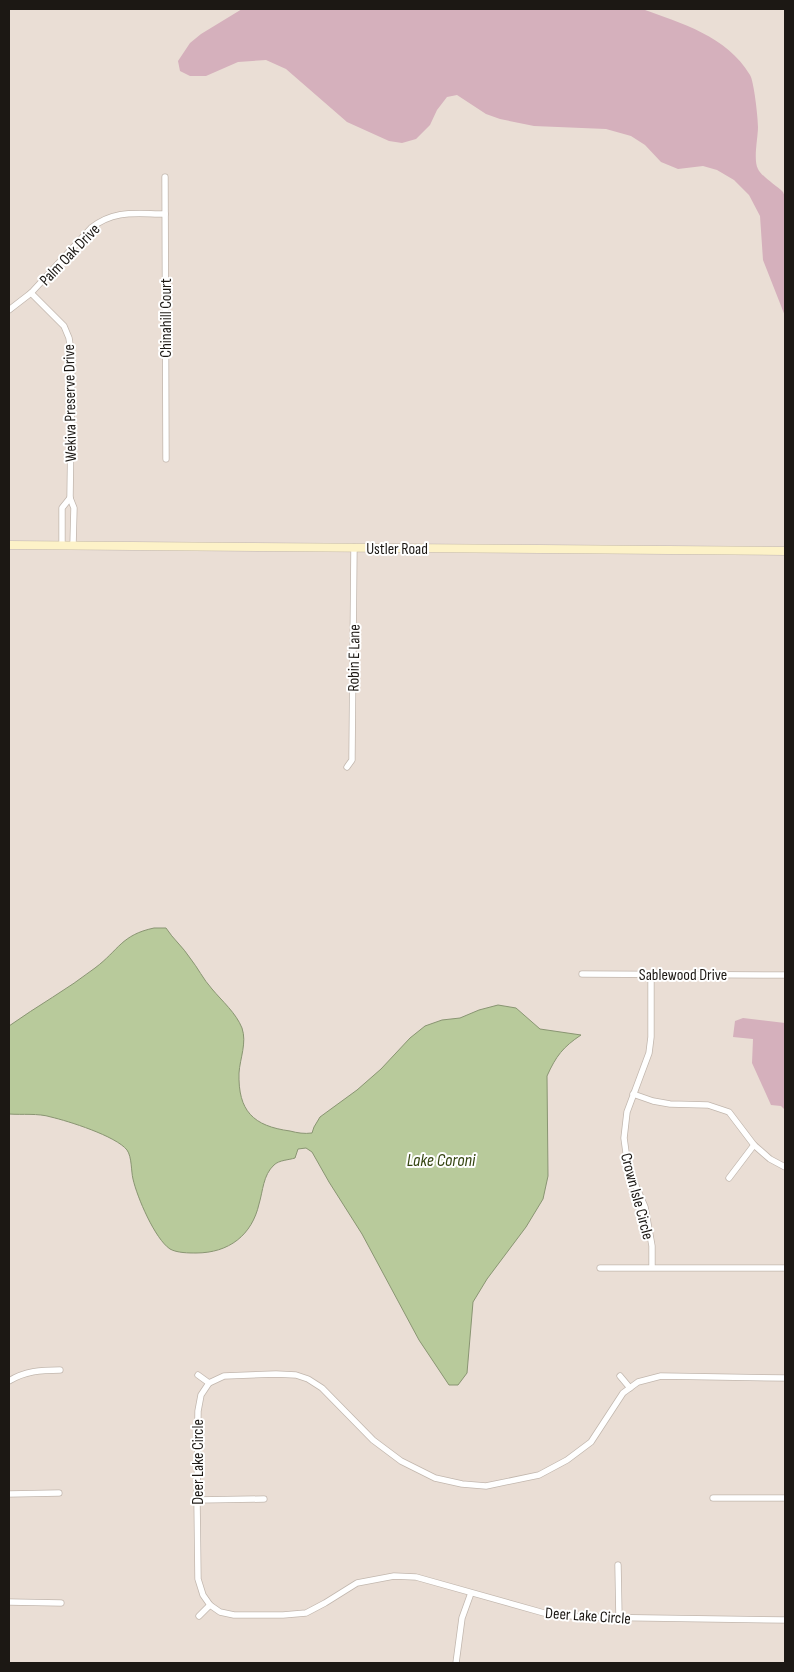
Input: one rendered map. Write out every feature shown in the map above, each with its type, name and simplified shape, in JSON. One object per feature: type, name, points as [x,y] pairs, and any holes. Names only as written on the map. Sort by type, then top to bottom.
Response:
[{"type":"street","name":"Chinahill Court","points":[[165,178],[166,459]]},
{"type":"street","name":"Palm Oak Drive","points":[[9,310],[31,293],[91,228],[100,221],[109,216],[119,214],[165,214]]},
{"type":"street","name":"Wekiva Preserve Drive","points":[[31,293],[64,326],[69,338],[72,358],[70,498],[74,508],[73,545]]},
{"type":"street","name":"Wekiva Preserve Drive","points":[[62,545],[62,508],[70,498]]},
{"type":"street","points":[[62,520],[73,521]]},
{"type":"street","name":"Ustler Road","points":[[9,545],[785,551]]},
{"type":"street","name":"Robin E Lane","points":[[347,767],[352,760],[354,547]]},
{"type":"street","name":"Sablewood Drive","points":[[582,974],[785,975]]},
{"type":"street","name":"Crown Isle Circle","points":[[651,974],[651,1037],[649,1053],[633,1094],[624,1125],[625,1151],[635,1186],[645,1207],[652,1246],[652,1268]]},
{"type":"street","points":[[633,1094],[653,1101],[670,1104],[708,1105],[729,1112],[754,1145],[770,1159],[785,1167]]},
{"type":"street","points":[[729,1178],[754,1145]]},
{"type":"street","points":[[600,1268],[785,1268]]},
{"type":"street","points":[[9,1381],[18,1375],[31,1371],[60,1370]]},
{"type":"street","points":[[198,1375],[209,1383],[224,1376],[276,1374],[296,1375],[308,1379],[322,1388],[373,1440],[401,1461],[435,1478],[462,1484],[486,1486],[539,1475],[567,1460],[591,1442],[623,1393],[638,1382],[661,1376],[785,1378]]},
{"type":"street","points":[[620,1376],[630,1388]]},
{"type":"street","name":"Deer Lake Circle","points":[[209,1383],[202,1395],[198,1411],[198,1579],[203,1595],[210,1605],[220,1612],[234,1615],[283,1615],[306,1612],[325,1603],[357,1583],[394,1576],[416,1577],[544,1613],[581,1617],[785,1620]]},
{"type":"street","points":[[9,1494],[59,1493]]},
{"type":"street","points":[[713,1498],[785,1498]]},
{"type":"street","points":[[197,1500],[264,1499]]},
{"type":"street","points":[[618,1566],[619,1618]]},
{"type":"street","points":[[456,1663],[462,1618],[471,1593]]},
{"type":"street","points":[[9,1602],[62,1603]]},
{"type":"street","points":[[199,1616],[210,1605]]},
{"type":"shaded area","points":[[242,9],[642,9],[702,33],[729,50],[750,75],[756,100],[758,122],[757,165],[760,172],[783,192],[785,197],[785,316],[763,260],[760,216],[749,195],[734,180],[717,170],[703,166],[678,169],[661,162],[645,145],[631,136],[606,129],[534,126],[500,119],[486,114],[457,95],[447,97],[437,110],[430,125],[416,139],[402,143],[389,141],[347,122],[286,69],[266,60],[238,62],[206,76],[190,76],[180,71],[178,61],[190,43],[201,34]]},
{"type":"shaded area","points":[[743,1018],[785,1023],[785,1110],[781,1106],[771,1105],[752,1063],[753,1039],[733,1037],[735,1021]]},
{"type":"water","name":"Lake Coroni","points":[[154,928],[166,928],[236,1017],[242,1028],[244,1039],[239,1073],[241,1097],[250,1114],[266,1125],[277,1129],[312,1133],[320,1117],[357,1090],[381,1069],[410,1038],[425,1026],[442,1020],[460,1018],[498,1005],[516,1008],[540,1029],[581,1035],[561,1052],[547,1076],[548,1176],[543,1199],[526,1227],[487,1279],[473,1302],[467,1373],[458,1385],[449,1385],[419,1340],[362,1234],[312,1152],[306,1148],[298,1149],[295,1158],[279,1162],[270,1169],[265,1178],[256,1215],[245,1233],[237,1240],[219,1250],[196,1253],[183,1252],[170,1249],[158,1236],[135,1187],[129,1153],[121,1145],[91,1130],[59,1119],[41,1115],[9,1114],[9,1026],[85,976],[127,939]]}]
